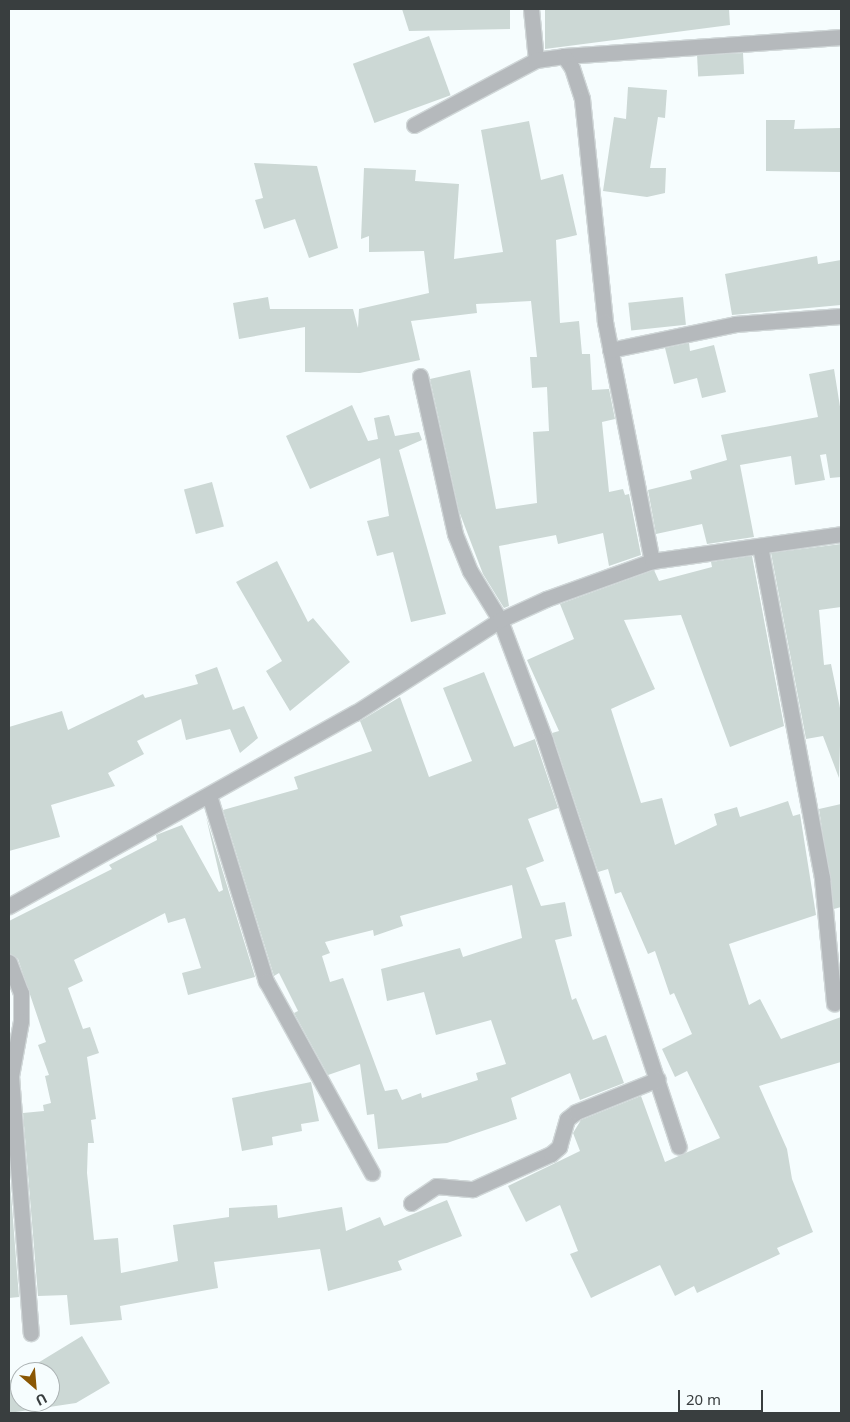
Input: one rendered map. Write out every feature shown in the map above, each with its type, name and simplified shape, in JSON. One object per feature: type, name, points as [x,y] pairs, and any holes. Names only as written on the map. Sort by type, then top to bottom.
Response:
[{"type":"street","points":[[531,9],[536,60]]},
{"type":"street","points":[[414,125],[536,60],[564,56],[841,37]]},
{"type":"street","points":[[564,56],[576,77],[582,99],[610,350],[652,561]]},
{"type":"street","points":[[610,350],[735,324],[841,316]]},
{"type":"street","points":[[420,376],[447,510],[470,571],[500,620],[658,1079],[679,1148]]},
{"type":"street","points":[[9,906],[355,713],[500,620],[652,561],[841,534]]},
{"type":"street","points":[[760,546],[818,852],[834,1003]]},
{"type":"street","points":[[209,795],[266,981],[372,1173]]},
{"type":"street","points":[[9,962],[21,993],[21,1021],[11,1076],[30,1333]]},
{"type":"street","points":[[411,1203],[436,1186],[473,1190],[551,1154],[559,1147],[567,1119],[576,1112],[658,1079]]},
{"type":"building","points":[[402,9],[510,9],[510,29],[409,31]]},
{"type":"building","points":[[545,9],[729,9],[730,25],[545,49]]},
{"type":"building","points":[[429,36],[451,95],[374,123],[353,64]]},
{"type":"building","points":[[743,53],[744,74],[698,76],[697,55]]},
{"type":"building","points":[[628,87],[667,90],[665,118],[658,117],[650,168],[666,168],[665,193],[647,197],[603,191],[614,117],[626,119]]},
{"type":"building","points":[[766,120],[795,120],[794,129],[841,128],[841,172],[766,171]]},
{"type":"building","points":[[529,121],[541,180],[563,174],[577,235],[556,240],[560,323],[579,321],[582,354],[590,354],[592,390],[609,389],[615,419],[602,422],[609,492],[623,489],[625,495],[629,494],[641,555],[609,566],[603,533],[558,544],[556,535],[499,546],[509,606],[504,608],[483,574],[459,511],[430,379],[470,370],[496,509],[537,503],[533,432],[549,431],[547,387],[532,388],[530,357],[537,357],[531,301],[476,304],[477,313],[411,321],[420,360],[360,373],[305,372],[305,327],[239,339],[233,303],[268,297],[270,309],[353,309],[358,328],[359,309],[429,293],[424,251],[369,252],[369,236],[361,239],[364,168],[416,170],[415,181],[459,184],[454,259],[503,252],[481,130]]},
{"type":"building","points":[[254,163],[317,166],[338,248],[309,258],[295,219],[264,229],[255,200],[263,198]]},
{"type":"building","points":[[817,256],[818,264],[841,260],[841,305],[732,315],[725,274]]},
{"type":"building","points":[[683,297],[686,325],[631,331],[628,303]]},
{"type":"building","points":[[689,343],[690,351],[714,345],[726,392],[702,398],[697,378],[674,384],[665,348]]},
{"type":"building","points":[[834,369],[841,413],[841,477],[830,478],[826,454],[820,455],[825,480],[795,485],[791,456],[740,465],[754,537],[707,544],[702,524],[656,534],[648,490],[692,479],[690,471],[727,460],[721,435],[818,417],[809,374]]},
{"type":"building","points":[[352,405],[368,441],[378,439],[374,418],[389,415],[395,436],[419,432],[422,440],[399,450],[446,614],[411,622],[393,552],[377,556],[367,521],[389,516],[380,458],[310,489],[286,436]]},
{"type":"building","points":[[212,482],[224,526],[196,534],[184,490]]},
{"type":"building","points":[[841,544],[841,607],[819,610],[824,665],[831,664],[841,713],[839,778],[823,736],[806,739],[771,553]]},
{"type":"building","points":[[752,556],[784,726],[730,747],[681,615],[624,620],[655,689],[611,709],[641,803],[662,798],[675,845],[717,825],[714,814],[737,807],[740,817],[788,801],[793,816],[800,814],[816,915],[729,944],[749,1005],[760,999],[781,1039],[841,1017],[841,1062],[759,1086],[787,1149],[792,1179],[813,1232],[777,1248],[780,1254],[697,1293],[694,1286],[675,1296],[660,1265],[591,1298],[570,1254],[578,1251],[560,1205],[526,1222],[508,1186],[580,1151],[573,1133],[581,1120],[641,1096],[665,1162],[720,1138],[687,1071],[675,1077],[662,1049],[692,1034],[674,993],[670,995],[655,951],[648,954],[621,892],[615,894],[608,869],[598,872],[552,733],[559,731],[527,660],[574,639],[560,604],[654,570],[659,581],[712,567],[711,562]]},
{"type":"building","points":[[277,561],[308,622],[313,618],[350,662],[290,711],[266,671],[282,661],[236,582]]},
{"type":"building","points":[[217,667],[233,710],[244,706],[258,738],[240,753],[230,729],[186,740],[181,719],[137,741],[144,754],[108,773],[115,786],[51,805],[60,837],[9,851],[9,727],[62,711],[68,730],[143,694],[145,698],[198,684],[195,675]]},
{"type":"building","points":[[484,672],[514,747],[535,739],[558,808],[528,819],[544,861],[526,868],[541,906],[565,902],[572,936],[555,940],[572,1000],[576,998],[593,1040],[606,1035],[624,1083],[580,1100],[570,1073],[511,1098],[517,1119],[447,1143],[378,1149],[374,1114],[367,1115],[360,1064],[328,1075],[294,1013],[298,1011],[279,973],[274,976],[223,810],[298,789],[294,777],[372,751],[360,721],[400,697],[429,777],[472,761],[443,688]],"holes":[[[512,885],[522,938],[463,957],[460,948],[381,969],[387,1001],[424,992],[436,1035],[491,1020],[506,1064],[476,1073],[478,1080],[422,1098],[421,1093],[402,1100],[397,1089],[385,1091],[343,978],[330,982],[322,956],[330,953],[325,942],[373,930],[374,936],[403,926],[400,916]]]},
{"type":"building","points":[[841,804],[841,907],[834,909],[819,809]]},
{"type":"building","points":[[206,817],[255,977],[188,995],[182,973],[201,968],[185,918],[168,923],[165,913],[74,960],[83,981],[68,988],[83,1029],[90,1027],[99,1053],[87,1057],[96,1119],[91,1120],[94,1143],[88,1143],[87,1173],[94,1240],[118,1238],[121,1273],[178,1261],[173,1225],[229,1217],[229,1208],[277,1205],[278,1218],[342,1207],[346,1231],[380,1217],[384,1226],[447,1200],[462,1236],[398,1261],[402,1270],[328,1291],[320,1249],[214,1262],[218,1288],[120,1306],[122,1320],[70,1325],[67,1295],[38,1296],[23,1113],[44,1111],[43,1105],[51,1103],[45,1076],[49,1075],[38,1045],[46,1042],[18,959],[9,953],[9,921],[112,869],[109,865],[157,840],[156,835],[182,825],[219,892],[223,890]]},
{"type":"building","points":[[311,1082],[319,1121],[301,1124],[302,1131],[272,1137],[273,1145],[242,1151],[232,1098]]},
{"type":"building","points":[[9,1168],[19,1297],[9,1298]]},
{"type":"building","points":[[82,1336],[110,1383],[76,1403],[60,1405],[60,1362],[39,1362]]},
{"type":"building","points":[[9,1381],[10,1412],[16,1412],[9,1413]]}]
